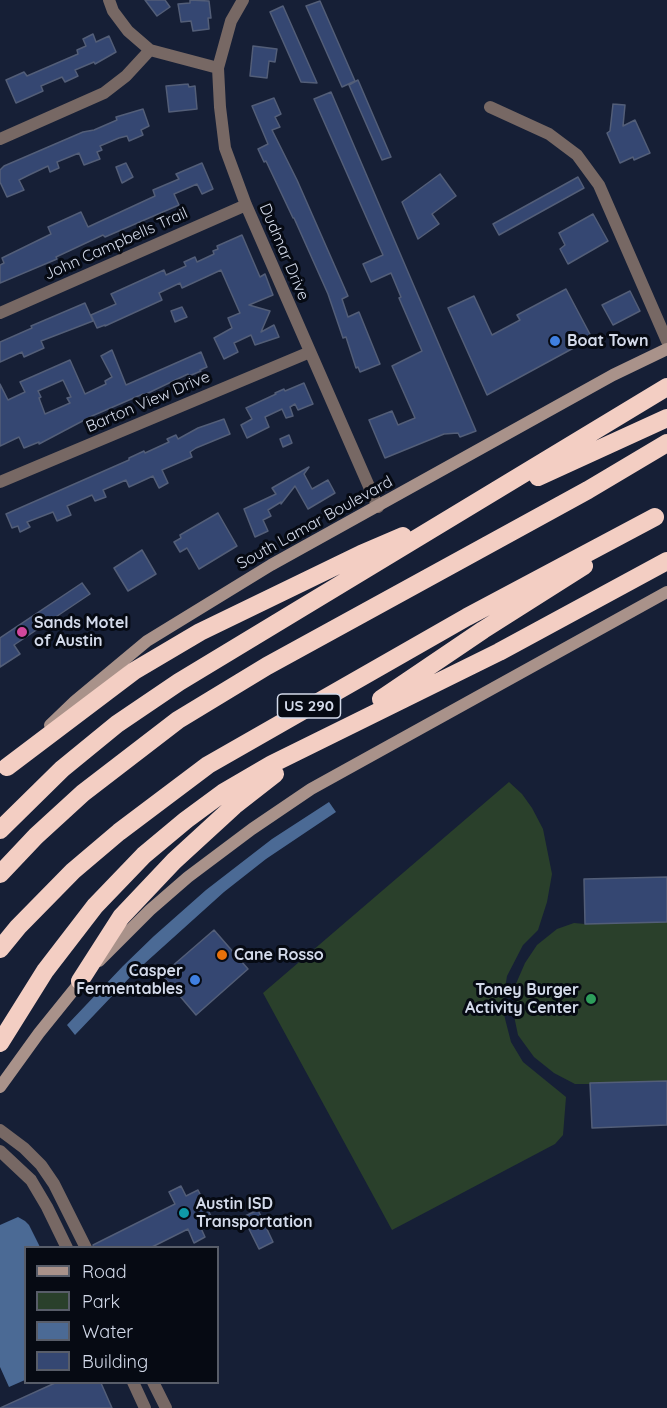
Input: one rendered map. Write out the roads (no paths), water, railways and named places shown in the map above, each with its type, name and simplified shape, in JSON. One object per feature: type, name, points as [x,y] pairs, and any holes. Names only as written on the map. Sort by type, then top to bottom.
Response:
[{"type":"highway","points":[[0,830],[62,769],[117,724],[179,682],[667,387]]},
{"type":"highway","points":[[2,766],[134,671],[200,632],[361,554],[536,478],[667,417]]},
{"type":"highway","points":[[0,874],[36,836],[83,793],[178,720],[267,666],[588,490],[667,443]]},
{"type":"highway","points":[[80,981],[121,917],[174,861],[234,806],[296,757],[661,513]]},
{"type":"highway","name":"US 290","points":[[0,949],[18,927],[73,871],[119,832],[208,765],[467,617],[661,513]]},
{"type":"highway","points":[[0,1043],[45,971],[95,906],[144,855],[186,820],[225,792],[272,764],[499,652],[667,561]]},
{"type":"main road","name":"South Lamar Boulevard","points":[[2,766],[147,641],[271,565],[613,375],[667,349]]},
{"type":"main road","points":[[0,1087],[80,981],[150,910],[220,852],[311,789],[667,592]]},
{"type":"street","points":[[109,0],[113,11],[128,31],[150,50],[218,68]]},
{"type":"street","name":"Dudmar Drive","points":[[243,0],[231,21],[218,68],[225,148],[246,205],[378,507]]},
{"type":"street","points":[[0,139],[104,93],[126,76],[150,50]]},
{"type":"street","points":[[490,107],[549,134],[577,154],[599,185],[667,341]]},
{"type":"street","name":"John Campbells Trail","points":[[0,313],[246,205]]},
{"type":"street","name":"Barton View Drive","points":[[0,482],[310,352]]},
{"type":"street","points":[[0,1130],[24,1148],[41,1165],[54,1185],[85,1246]]},
{"type":"street","points":[[0,1151],[31,1180],[66,1246]]},
{"type":"street","points":[[134,1384],[146,1408]]},
{"type":"street","points":[[154,1384],[166,1408]]},
{"type":"water","points":[[329,802],[336,812],[266,859],[224,892],[134,973],[75,1035],[67,1025],[154,936],[206,890],[272,839]]},
{"type":"water","points":[[18,1217],[29,1225],[40,1246],[24,1246],[24,1380],[9,1387],[0,1367],[0,1225]]},
{"type":"place","name":"Boat Town","points":[[555,341]]},
{"type":"place","name":"Sands Motel of Austin","points":[[22,632]]},
{"type":"place","name":"Cane Rosso","points":[[222,955]]},
{"type":"place","name":"Casper Fermentables","points":[[195,980]]},
{"type":"place","name":"Toney Burger Activity Center","points":[[591,999]]},
{"type":"place","name":"Austin ISD Transportation","points":[[184,1213]]}]
